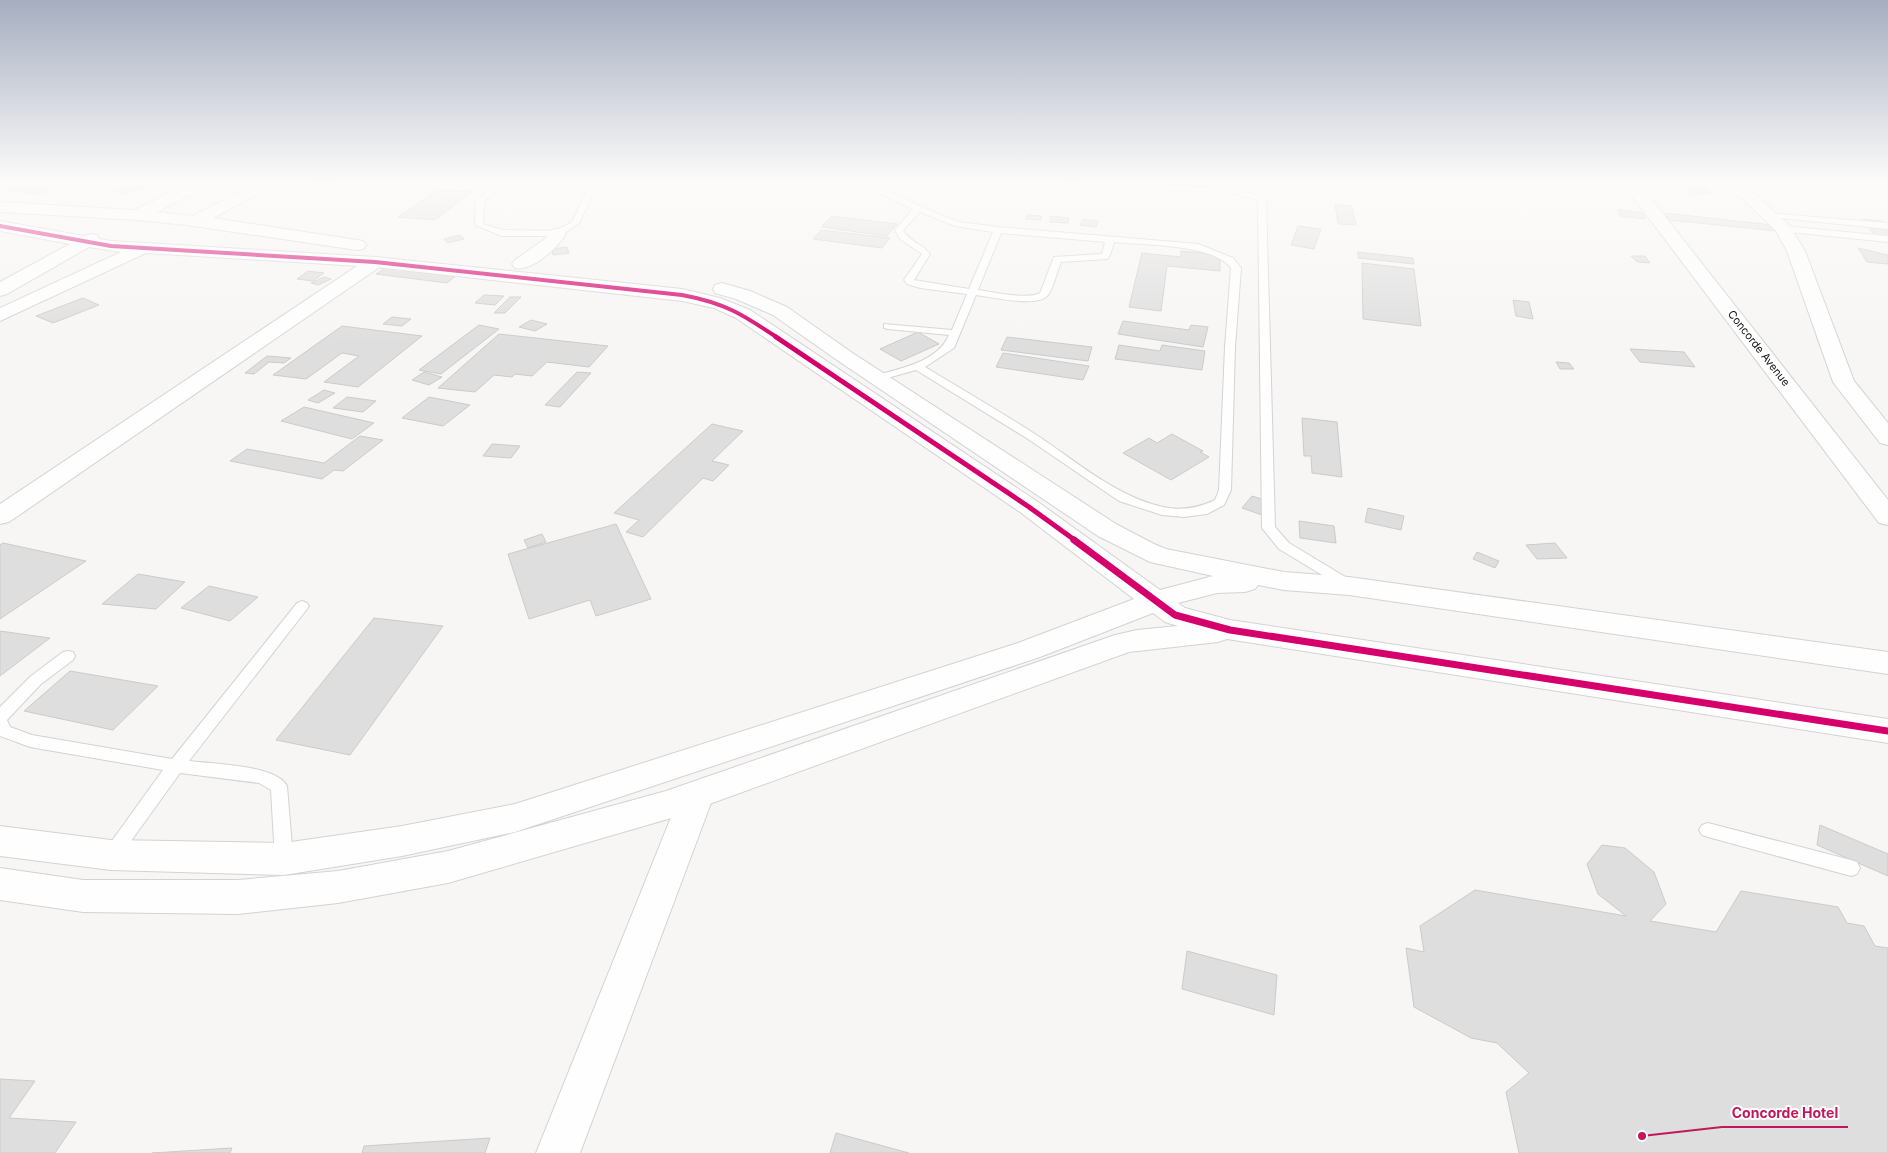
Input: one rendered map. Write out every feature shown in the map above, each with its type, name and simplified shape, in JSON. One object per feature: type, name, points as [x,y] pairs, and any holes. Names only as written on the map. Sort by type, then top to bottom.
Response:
[{"type":"street","points":[[47,235],[85,242],[142,248],[375,262],[665,293],[705,299],[726,305],[742,314],[1029,507],[1175,615],[1230,630],[1888,731]]},
{"type":"street","points":[[0,290],[99,235]]},
{"type":"street","points":[[0,315],[168,235]]},
{"type":"street","points":[[290,235],[366,246],[704,283],[743,295],[780,311],[877,378],[1107,530],[1145,550],[1175,560],[1284,581],[1349,586],[1888,663]]},
{"type":"street","points":[[521,264],[551,243],[556,235]]},
{"type":"street","name":"Concorde Avenue","points":[[1670,235],[1888,517]]},
{"type":"street","points":[[1785,235],[1796,251],[1844,382],[1888,438]]},
{"type":"street","points":[[0,516],[375,262]]},
{"type":"street","points":[[705,299],[723,289]]},
{"type":"street","points":[[0,841],[111,854],[284,859],[402,841],[515,818],[1028,650],[1155,600],[1188,590],[1217,584],[1284,581]]},
{"type":"street","points":[[0,884],[83,896],[238,897],[338,887],[448,867],[668,805],[1125,642],[1230,630]]},
{"type":"street","points":[[558,1153],[697,795]]},
{"type":"lane","points":[[901,235],[903,238],[922,247],[926,254],[909,280],[910,282],[1028,299],[1040,297],[1044,294],[1056,259],[1104,257],[1110,240]]},
{"type":"lane","points":[[877,378],[918,367],[950,346],[996,235]]},
{"type":"lane","points":[[918,367],[1032,437],[1123,498],[1162,511],[1184,513],[1202,511],[1220,502],[1225,490],[1230,347],[1236,268],[1230,260],[1198,248],[1052,235]]},
{"type":"lane","points":[[1263,235],[1269,528],[1284,546],[1349,586]]},
{"type":"lane","points":[[1861,235],[1888,239]]},
{"type":"lane","points":[[888,326],[956,333]]},
{"type":"lane","points":[[111,854],[176,766],[302,606]]},
{"type":"lane","points":[[0,717],[36,680],[68,656]]},
{"type":"lane","points":[[0,722],[4,731],[30,741],[176,766],[262,776],[279,786],[284,859]]},
{"type":"lane","points":[[1708,830],[1851,868]]},
{"type":"building","points":[[460,235],[464,239],[447,243],[444,239]]},
{"type":"building","points":[[817,235],[862,235],[890,238],[882,248],[813,239]]},
{"type":"building","points":[[1295,235],[1319,235],[1314,249],[1291,245]]},
{"type":"building","points":[[1888,235],[1888,238],[1875,236]]},
{"type":"building","points":[[567,247],[569,253],[553,255],[552,249]]},
{"type":"building","points":[[1858,248],[1888,255],[1888,264],[1867,262]]},
{"type":"building","points":[[1181,251],[1220,255],[1220,271],[1167,266],[1161,311],[1129,307],[1142,253],[1181,257]]},
{"type":"building","points":[[1358,252],[1413,258],[1414,264],[1358,258]]},
{"type":"building","points":[[1631,256],[1645,256],[1650,263],[1637,262]]},
{"type":"building","points":[[1362,263],[1414,269],[1421,326],[1363,319]]},
{"type":"building","points":[[387,267],[457,275],[447,283],[376,274]]},
{"type":"building","points":[[308,271],[324,273],[313,281],[297,279]]},
{"type":"building","points":[[324,277],[331,279],[318,285],[311,283]]},
{"type":"building","points":[[484,295],[504,296],[495,305],[475,303]]},
{"type":"building","points":[[510,297],[521,297],[505,313],[494,313]]},
{"type":"building","points":[[83,298],[99,305],[53,323],[36,316]]},
{"type":"building","points":[[1513,300],[1529,302],[1533,319],[1516,316]]},
{"type":"building","points":[[392,317],[411,319],[402,326],[383,324]]},
{"type":"building","points":[[531,320],[547,324],[535,331],[519,327]]},
{"type":"building","points":[[1123,321],[1189,330],[1191,325],[1208,327],[1203,347],[1118,334]]},
{"type":"building","points":[[479,325],[499,329],[441,374],[419,370]]},
{"type":"building","points":[[342,326],[422,336],[358,387],[324,382],[359,356],[342,353],[306,379],[273,375]]},
{"type":"building","points":[[918,332],[939,344],[901,361],[880,349]]},
{"type":"building","points":[[499,334],[608,346],[589,367],[547,362],[532,376],[515,374],[512,377],[494,375],[475,392],[438,388]]},
{"type":"building","points":[[1007,337],[1092,347],[1088,361],[1001,350]]},
{"type":"building","points":[[1119,345],[1160,351],[1162,345],[1205,351],[1202,370],[1115,359]]},
{"type":"building","points":[[1630,349],[1684,352],[1695,367],[1640,362]]},
{"type":"building","points":[[1003,353],[1089,366],[1083,380],[996,367]]},
{"type":"building","points":[[267,356],[291,358],[284,363],[269,362],[254,374],[245,373]]},
{"type":"building","points":[[1556,362],[1569,363],[1574,369],[1560,369]]},
{"type":"building","points":[[424,372],[442,377],[429,385],[412,380]]},
{"type":"building","points":[[577,372],[591,373],[560,407],[545,405]]},
{"type":"building","points":[[324,390],[335,393],[318,403],[308,400]]},
{"type":"building","points":[[347,397],[376,401],[363,412],[333,408]]},
{"type":"building","points":[[429,397],[470,405],[443,426],[402,418]]},
{"type":"building","points":[[304,407],[374,423],[352,439],[281,421]]},
{"type":"building","points":[[1302,418],[1337,422],[1342,477],[1312,473],[1311,456],[1304,456]]},
{"type":"building","points":[[712,424],[743,431],[712,461],[729,465],[713,481],[703,478],[643,537],[626,532],[639,520],[614,513]]},
{"type":"building","points":[[1172,434],[1203,451],[1200,452],[1209,457],[1171,480],[1123,453],[1149,438],[1157,443]]},
{"type":"building","points":[[360,436],[383,440],[343,471],[334,470],[322,479],[230,461],[247,449],[324,463]]},
{"type":"building","points":[[492,444],[520,446],[511,458],[483,456]]},
{"type":"building","points":[[1252,496],[1271,502],[1262,515],[1242,508]]},
{"type":"building","points":[[1368,508],[1404,516],[1401,530],[1365,522]]},
{"type":"building","points":[[1299,521],[1334,526],[1336,543],[1300,538]]},
{"type":"building","points":[[616,524],[651,599],[596,616],[590,600],[529,619],[508,554]]},
{"type":"building","points":[[542,534],[546,542],[528,548],[524,540]]},
{"type":"building","points":[[3,543],[86,561],[0,619],[0,545]]},
{"type":"building","points":[[1555,543],[1567,558],[1537,559],[1526,545]]},
{"type":"building","points":[[1477,552],[1499,561],[1495,568],[1473,559]]},
{"type":"building","points":[[138,574],[185,582],[156,609],[102,604]]},
{"type":"building","points":[[209,586],[258,597],[230,621],[181,608]]},
{"type":"building","points":[[374,618],[443,626],[350,755],[276,740]]},
{"type":"building","points":[[0,631],[50,638],[0,676]]},
{"type":"building","points":[[70,671],[158,686],[113,730],[24,711]]},
{"type":"building","points":[[1820,825],[1888,854],[1888,876],[1817,845]]},
{"type":"building","points":[[1602,845],[1625,848],[1654,872],[1666,904],[1650,921],[1716,932],[1741,891],[1838,907],[1847,923],[1864,926],[1875,946],[1888,948],[1888,1153],[1519,1153],[1506,1092],[1529,1073],[1497,1043],[1471,1038],[1414,1007],[1406,948],[1424,952],[1420,926],[1475,890],[1626,916],[1598,894],[1587,864]]},
{"type":"building","points":[[1187,951],[1277,975],[1274,1015],[1182,989]]},
{"type":"building","points":[[0,1079],[35,1081],[9,1118],[76,1122],[55,1153],[0,1153]]},
{"type":"building","points":[[836,1133],[909,1153],[830,1153]]},
{"type":"building","points":[[490,1138],[485,1153],[362,1153],[364,1146]]},
{"type":"building","points":[[232,1148],[230,1153],[152,1153]]},
{"type":"cycle path","points":[[49,235],[111,246],[375,262],[682,295],[713,302],[743,314],[1029,507],[1175,615],[1230,630],[1888,731]]},
{"type":"place","name":"Concorde Hotel","points":[[1642,1136]]}]
